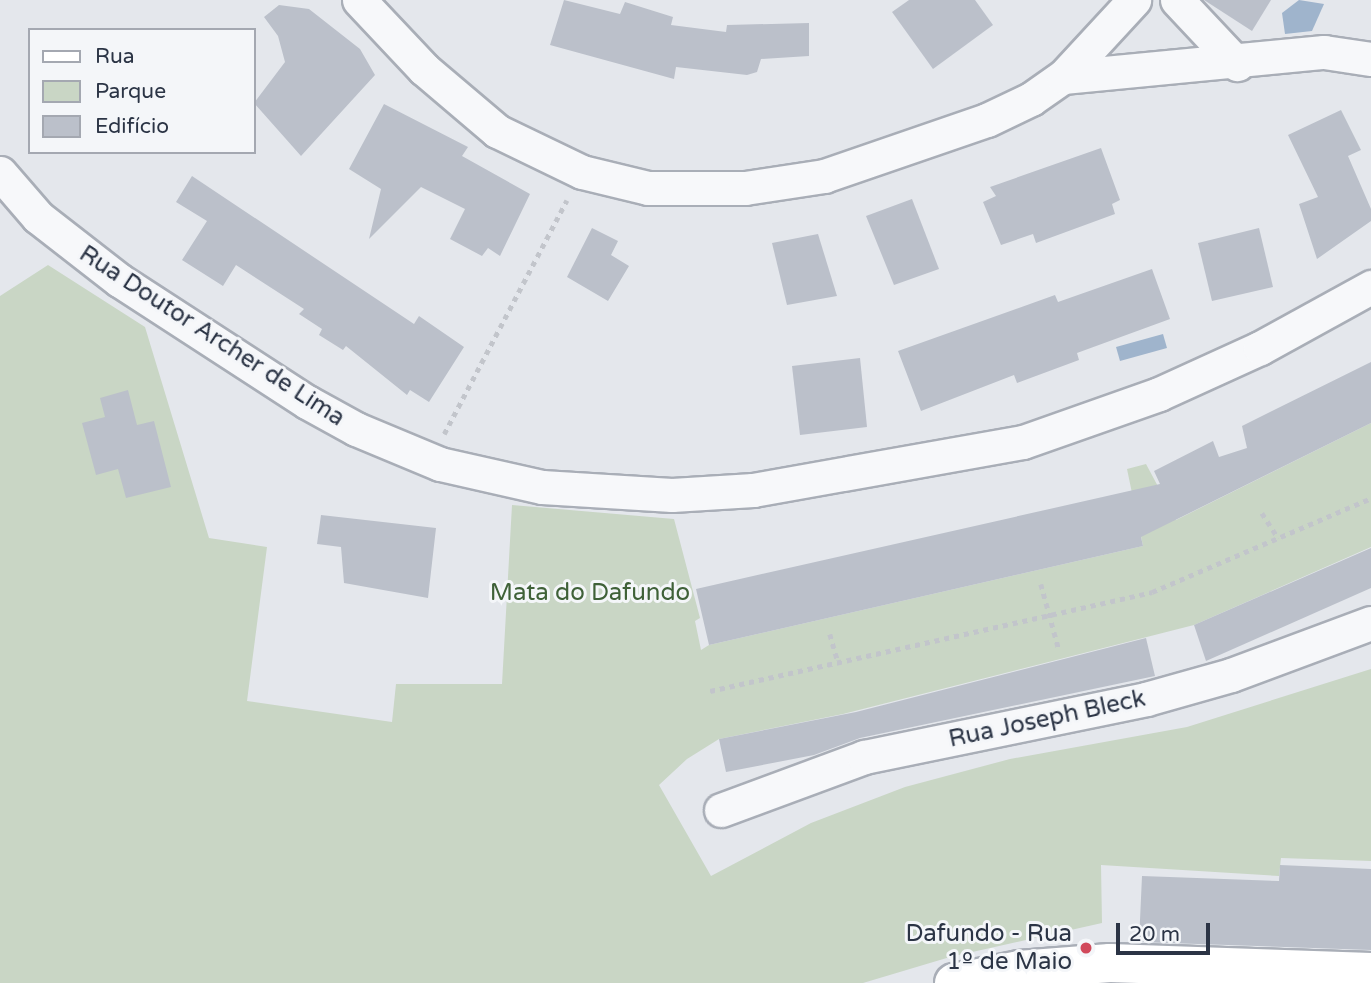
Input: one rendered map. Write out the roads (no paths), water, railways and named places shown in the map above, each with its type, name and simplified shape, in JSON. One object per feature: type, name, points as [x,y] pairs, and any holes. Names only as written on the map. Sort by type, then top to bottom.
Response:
[{"type":"street","points":[[359,0],[424,69],[497,131],[582,172],[648,188],[698,191],[793,182],[948,136],[1031,99],[1063,77],[1134,0]]},
{"type":"street","points":[[1177,0],[1237,64]]},
{"type":"street","points":[[1063,77],[1237,64],[1324,52],[1371,59]]},
{"type":"street","name":"Rua Doutor Archer de Lima","points":[[0,173],[38,217],[119,280],[307,402],[356,429],[431,460],[542,486],[672,495],[829,479],[1023,442],[1095,418],[1260,348],[1371,287]]},
{"type":"street","name":"Rua Joseph Bleck","points":[[721,810],[864,757],[1146,699],[1219,678],[1371,622]]},
{"type":"street","points":[[954,983],[1019,971],[1110,963],[1371,972]]},
{"type":"water","points":[[1299,0],[1324,4],[1312,31],[1285,34],[1282,13]]},
{"type":"water","points":[[1163,334],[1167,348],[1120,361],[1116,347]]},
{"type":"place","name":"Dafundo - Rua 1º de Maio","points":[[1086,948]]},
{"type":"park label","name":"Mata do Dafundo","points":[[590,593]]}]
